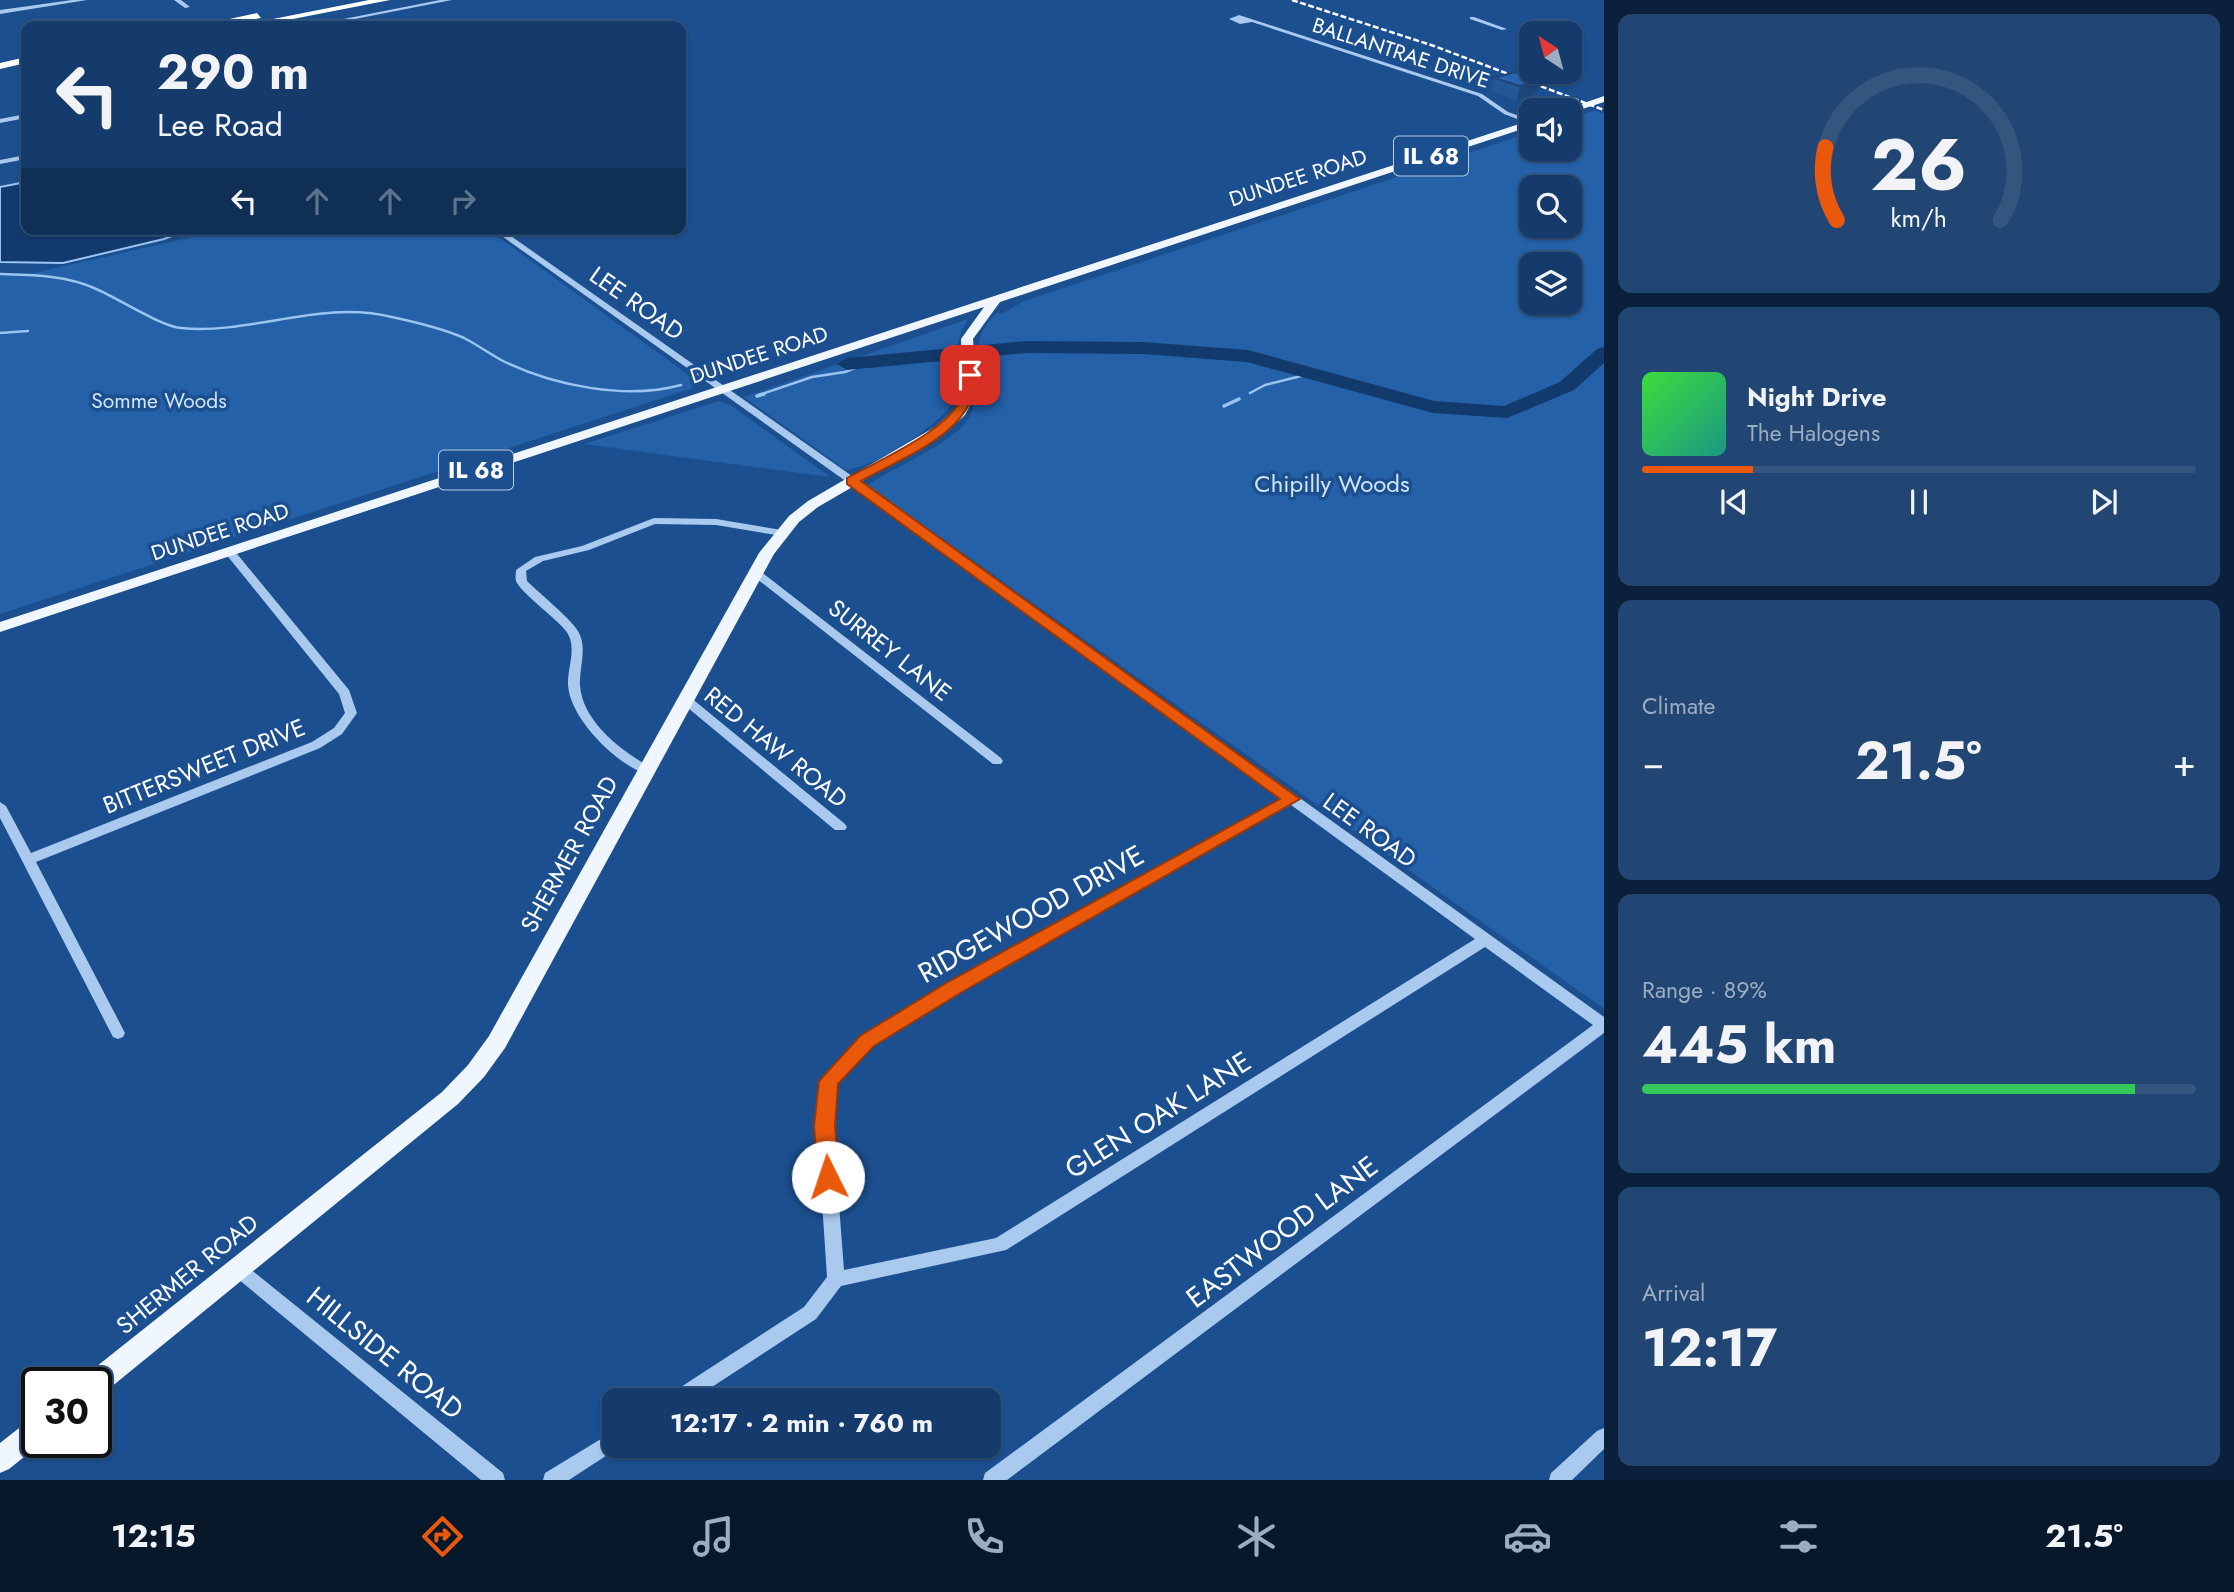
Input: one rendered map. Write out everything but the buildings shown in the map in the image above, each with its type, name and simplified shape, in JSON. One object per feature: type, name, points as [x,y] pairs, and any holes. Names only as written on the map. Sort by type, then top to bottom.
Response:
[{"type":"highway","points":[[229,21],[341,0]]},
{"type":"highway","points":[[270,21],[385,0]]},
{"type":"highway","points":[[0,66],[21,61]]},
{"type":"highway","points":[[0,73],[21,69]]},
{"type":"main road","points":[[1582,106],[1604,99]]},
{"type":"main road","name":"DUNDEE ROAD","points":[[0,627],[1519,125]]},
{"type":"main road","name":"SHERMER ROAD","points":[[112,1370],[450,1098],[477,1071],[497,1042],[756,573],[782,533],[813,505],[940,430],[960,412],[970,391],[967,340],[980,317],[996,299]]},
{"type":"main road","points":[[0,1460],[21,1443]]},
{"type":"street","points":[[2,12],[84,0]]},
{"type":"street","points":[[177,0],[187,7]]},
{"type":"street","points":[[338,21],[449,0]]},
{"type":"street","points":[[1472,18],[1504,29]]},
{"type":"street","name":"BALLANTRAE DRIVE","points":[[1252,20],[1480,95],[1519,116]]},
{"type":"street","points":[[0,121],[21,117]]},
{"type":"street","points":[[0,162],[21,158]]},
{"type":"street","name":"LEE ROAD","points":[[504,235],[852,481],[1604,1025]]},
{"type":"street","points":[[648,771],[619,754],[584,712],[574,687],[577,641],[572,631],[522,582],[521,569],[539,559],[585,548],[654,521],[716,522],[782,533]]},
{"type":"street","name":"BITTERSWEET DRIVE","points":[[30,859],[316,745],[338,731],[351,713],[345,693],[229,551]]},
{"type":"street","name":"SURREY LANE","points":[[756,573],[997,761]]},
{"type":"street","name":"RED HAW ROAD","points":[[686,700],[840,827]]},
{"type":"street","name":"RIDGEWOOD DRIVE","points":[[836,1279],[825,1126],[829,1081],[867,1041],[955,987],[1292,799]]},
{"type":"street","points":[[0,806],[30,859],[118,1033]]},
{"type":"street","name":"GLEN OAK LANE","points":[[836,1279],[1000,1245],[1485,940]]},
{"type":"street","name":"EASTWOOD LANE","points":[[992,1480],[1604,1025]]},
{"type":"street","name":"HILLSIDE ROAD","points":[[238,1269],[496,1480]]},
{"type":"street","points":[[694,1388],[810,1313],[836,1279]]},
{"type":"street","points":[[1558,1480],[1604,1437]]},
{"type":"street","points":[[552,1480],[602,1448]]},
{"type":"green space","name":"Chipilly Woods","points":[[1595,110],[1604,114],[1604,1009],[867,485],[949,438],[966,422],[974,406],[978,351],[986,325],[997,313],[1002,314],[1022,302],[1519,136],[1519,161],[1582,161],[1582,115]]},
{"type":"green space","name":"Somme Woods","points":[[201,235],[495,235],[697,381],[690,389],[0,614],[0,276],[34,273]]},
{"type":"green space","points":[[968,319],[958,344],[958,391],[949,408],[907,442],[858,467],[846,470],[744,397]]},
{"type":"green space","points":[[719,401],[729,404],[830,477],[584,444]]},
{"type":"shaded area","points":[[21,183],[21,235],[174,235],[63,263],[0,262],[0,187]]},
{"type":"waterway","points":[[0,274],[71,280],[181,328],[234,327],[313,314],[365,313],[447,331],[505,362],[568,384],[615,391],[681,385]]},
{"type":"waterway","points":[[0,333],[28,331]]},
{"type":"waterway","points":[[847,364],[1027,347],[1143,348],[1248,356],[1433,407],[1507,412],[1567,386],[1604,353]]},
{"type":"waterway","points":[[759,395],[812,377],[845,372],[875,360]]},
{"type":"waterway","points":[[1250,393],[1265,385],[1309,374]]},
{"type":"waterway","points":[[757,396],[764,394]]},
{"type":"waterway","points":[[1224,406],[1239,399]]},
{"type":"railway","points":[[1292,0],[1434,46],[1604,110]]},
{"type":"route","points":[[828,1177],[825,1126],[829,1081],[867,1041],[955,987],[1292,799],[852,481],[940,430],[960,412],[970,391],[970,375]]}]
